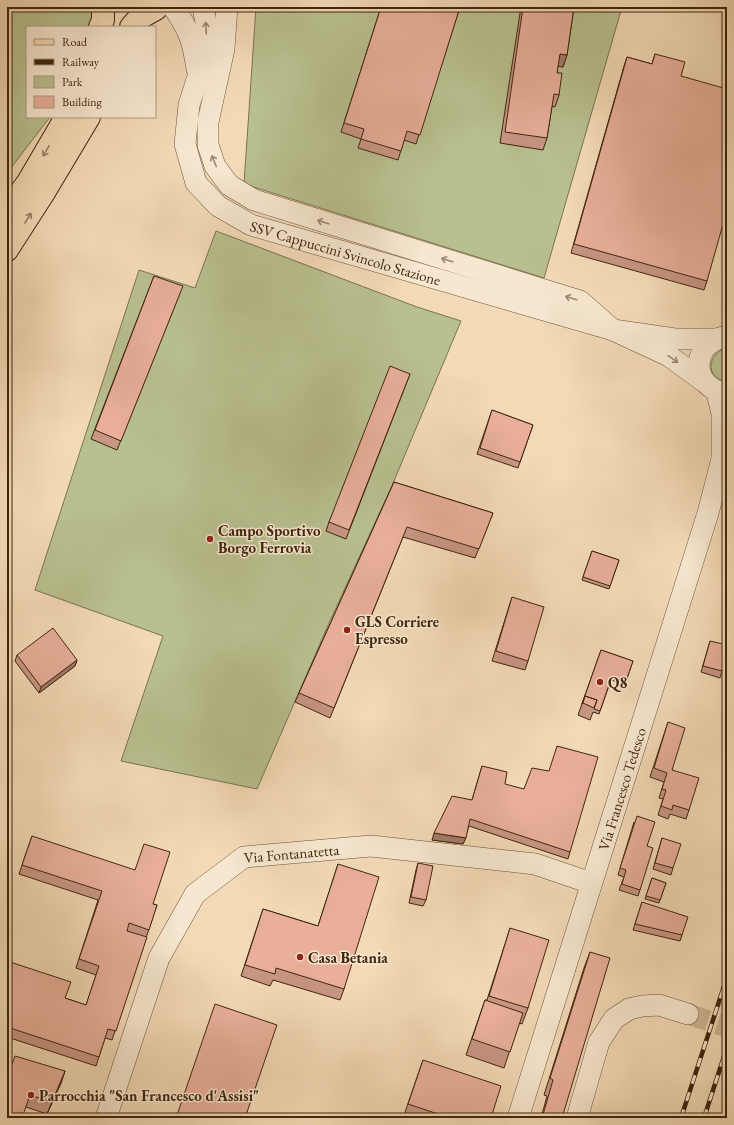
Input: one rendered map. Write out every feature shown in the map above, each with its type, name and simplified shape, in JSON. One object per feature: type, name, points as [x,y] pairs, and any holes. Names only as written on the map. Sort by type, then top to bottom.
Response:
[{"type":"main road","points":[[100,26],[103,20],[104,7]]},
{"type":"main road","points":[[131,26],[138,19],[161,7]]},
{"type":"main road","points":[[7,211],[28,182],[65,118]]},
{"type":"main road","points":[[7,250],[43,194],[88,118]]},
{"type":"street","points":[[161,7],[185,24],[193,47],[198,75]]},
{"type":"street","name":"SSV Cappuccini Svincolo Stazione","points":[[203,7],[207,28],[205,54],[189,106],[185,144],[196,183],[218,206],[251,225],[613,330],[675,339],[721,338]]},
{"type":"street","points":[[227,7],[224,50],[208,122],[208,145],[215,166],[229,185],[254,200],[580,301],[613,330]]},
{"type":"street","name":"SSV Cappuccini Svincolo Stazione","points":[[613,330],[669,356],[716,389]]},
{"type":"street","name":"Via Francesco Tedesco","points":[[518,1118],[708,513],[724,451],[722,413],[716,389],[699,371],[699,362],[700,356],[706,347],[721,338]]},
{"type":"street","name":"Via Fontanatetta","points":[[106,1118],[159,958],[195,894],[244,857],[371,846],[535,864],[591,883]]},
{"type":"street","points":[[577,1118],[599,1042],[614,1019],[629,1009],[642,1006],[659,1005],[688,1014]]},
{"type":"green space","points":[[7,7],[96,7],[94,26],[26,26],[26,118],[49,118],[7,173]]},
{"type":"green space","points":[[256,7],[622,7],[544,278],[244,184]]},
{"type":"green space","name":"Campo Sportivo Borgo Ferrovia","points":[[216,231],[417,307],[461,321],[391,488],[329,623],[257,789],[121,761],[163,636],[35,590],[139,270],[195,288]]},
{"type":"green space","points":[[723,349],[727,349],[727,382],[716,377],[711,368],[713,358]]},
{"type":"building","points":[[381,7],[460,7],[420,135],[407,131],[401,151],[361,139],[364,129],[344,123]]},
{"type":"building","points":[[523,7],[574,7],[567,55],[560,54],[557,73],[562,73],[559,95],[554,94],[547,138],[505,132]]},
{"type":"building","points":[[655,54],[685,62],[681,76],[727,89],[727,210],[707,281],[574,244],[627,57],[652,64]]},
{"type":"building","points":[[154,276],[183,286],[121,441],[95,430]]},
{"type":"building","points":[[390,366],[410,374],[349,530],[329,522]]},
{"type":"building","points":[[492,410],[533,425],[520,462],[480,448]]},
{"type":"building","name":"GLS Corriere Espresso","points":[[394,482],[493,513],[479,549],[407,527],[334,708],[299,693]]},
{"type":"building","points":[[592,551],[619,560],[610,586],[583,577]]},
{"type":"building","points":[[512,597],[544,607],[528,661],[496,651]]},
{"type":"building","points":[[53,628],[77,660],[41,687],[17,655]]},
{"type":"building","points":[[710,641],[727,645],[727,654],[722,671],[703,666]]},
{"type":"building","name":"Q8","points":[[601,650],[633,661],[626,681],[612,676],[600,711],[594,709],[597,700],[585,696],[582,704]]},
{"type":"building","points":[[585,696],[597,700],[594,708],[583,703]]},
{"type":"building","points":[[668,722],[685,728],[672,770],[699,778],[689,810],[673,805],[672,810],[661,806],[666,790],[662,789],[667,773],[654,768]]},
{"type":"building","points":[[557,746],[598,757],[570,852],[470,819],[466,838],[434,833],[452,796],[472,800],[482,766],[507,772],[505,784],[524,789],[532,768],[549,771]]},
{"type":"building","points":[[637,816],[655,822],[647,846],[653,848],[640,890],[622,884],[626,870],[620,868]]},
{"type":"building","points":[[32,836],[135,870],[144,844],[170,852],[153,904],[157,905],[149,930],[129,923],[127,931],[147,937],[116,1031],[108,1029],[99,1057],[7,1027],[7,961],[71,982],[65,998],[86,1005],[99,966],[79,959],[102,891],[22,865]]},
{"type":"building","points":[[662,838],[681,844],[673,868],[655,863]]},
{"type":"building","points":[[418,863],[433,866],[426,900],[411,897]]},
{"type":"building","name":"Casa Betania","points":[[338,864],[379,877],[344,989],[276,968],[275,974],[245,965],[263,909],[318,926]]},
{"type":"building","points":[[652,878],[666,883],[660,900],[646,896]]},
{"type":"building","points":[[642,902],[688,917],[682,935],[635,924]]},
{"type":"building","points":[[510,928],[549,940],[528,1008],[489,996]]},
{"type":"building","points":[[590,952],[610,958],[562,1118],[542,1118],[553,1080],[550,1078]]},
{"type":"building","points":[[485,1000],[523,1013],[510,1052],[472,1039]]},
{"type":"building","points":[[215,1004],[277,1025],[245,1118],[176,1118]]},
{"type":"building","name":"Parrocchia \"San Francesco d'Assisi\"","points":[[15,1056],[65,1071],[52,1102],[30,1095],[22,1118],[7,1118],[7,1077]]},
{"type":"building","points":[[423,1060],[501,1086],[491,1118],[450,1118],[408,1104]]},
{"type":"tunnel","points":[[688,1014],[727,1027]]},
{"type":"railway","points":[[681,1118],[727,977]]},
{"type":"railway","points":[[704,1118],[727,1047]]},
{"type":"place","name":"Campo Sportivo Borgo Ferrovia","points":[[210,539]]},
{"type":"place","name":"GLS Corriere Espresso","points":[[347,630]]},
{"type":"place","name":"Q8","points":[[600,682]]},
{"type":"place","name":"Casa Betania","points":[[300,957]]},
{"type":"place","name":"Parrocchia \"San Francesco d'Assisi\"","points":[[31,1095]]}]
